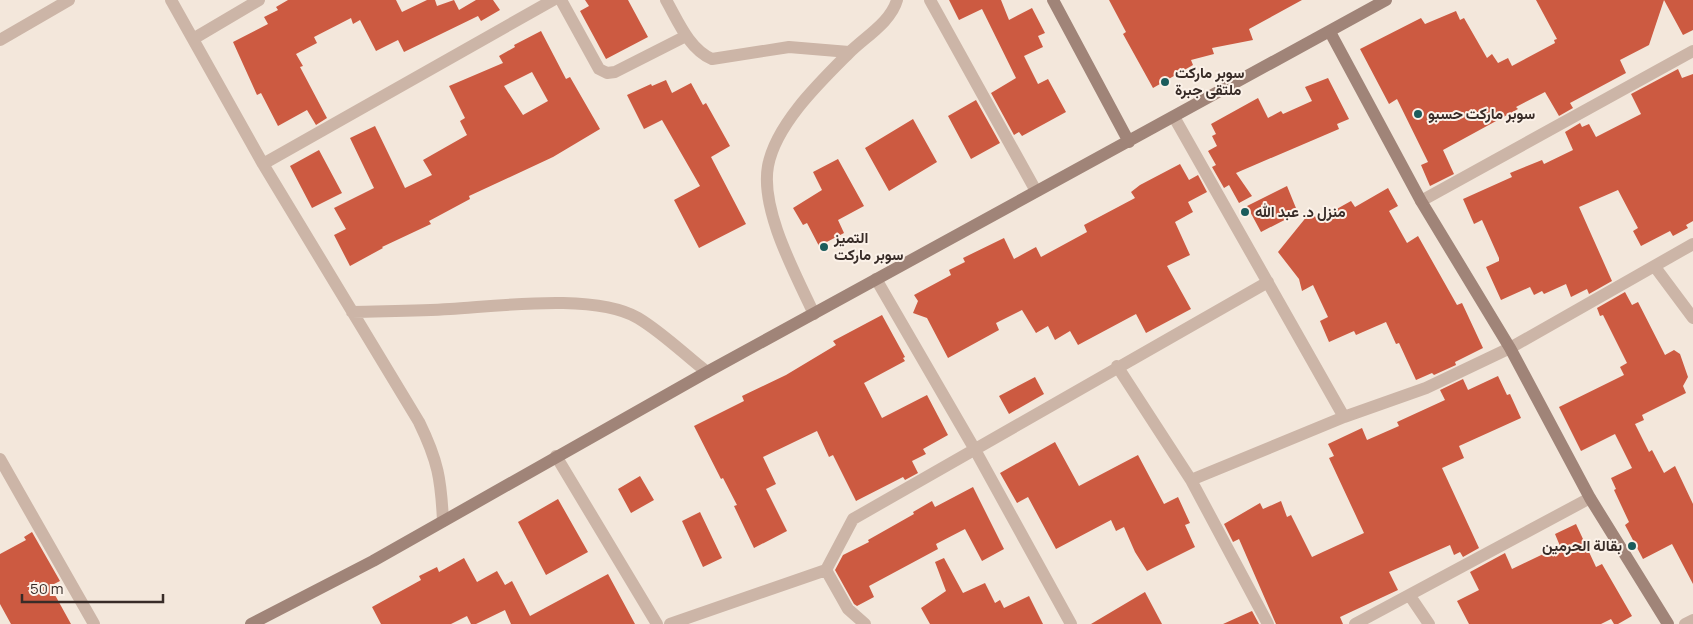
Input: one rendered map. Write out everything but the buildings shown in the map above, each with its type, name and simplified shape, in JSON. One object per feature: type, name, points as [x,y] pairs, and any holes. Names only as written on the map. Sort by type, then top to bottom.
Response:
[{"type":"street","points":[[0,40],[69,0]]},
{"type":"street","points":[[171,0],[263,164],[420,422],[433,450],[441,478],[443,521]]},
{"type":"street","points":[[193,39],[259,0]]},
{"type":"street","points":[[263,164],[553,0]]},
{"type":"street","points":[[561,0],[599,69],[607,73],[616,72],[686,36]]},
{"type":"street","points":[[666,0],[686,36],[701,54],[712,59],[789,47],[850,52]]},
{"type":"street","points":[[814,314],[784,251],[768,192],[768,167],[777,140],[802,103],[850,52],[894,11],[897,0]]},
{"type":"street","points":[[930,0],[1036,191]]},
{"type":"street","points":[[1053,0],[1129,142]]},
{"type":"street","points":[[251,624],[443,521],[707,372],[1386,0]]},
{"type":"street","points":[[1330,32],[1421,201],[1510,348],[1590,498],[1668,624]]},
{"type":"street","points":[[1421,201],[1693,51]]},
{"type":"street","points":[[1174,117],[1344,416]]},
{"type":"street","points":[[1191,480],[1344,416],[1426,388],[1510,348],[1693,244]]},
{"type":"street","points":[[1655,266],[1693,318]]},
{"type":"street","points":[[876,279],[974,448],[1071,624]]},
{"type":"street","points":[[670,624],[826,570],[853,518],[1268,282]]},
{"type":"street","points":[[352,312],[513,304],[586,305],[612,309],[638,318],[707,372]]},
{"type":"street","points":[[1118,366],[1191,480],[1268,624]]},
{"type":"street","points":[[556,456],[657,624]]},
{"type":"street","points":[[0,458],[94,624]]},
{"type":"street","points":[[1355,624],[1590,498]]},
{"type":"street","points":[[826,570],[848,609],[866,624]]},
{"type":"street","points":[[1410,596],[1429,624]]},
{"type":"street","points":[[1685,624],[1693,620]]},
{"type":"place","name":"سوبر ماركت ملتقى جبرة","points":[[1165,82]]},
{"type":"place","name":"سوبر ماركت حسبو","points":[[1418,114]]},
{"type":"place","name":"منزل د. عبد الله","points":[[1245,212]]},
{"type":"place","name":"التميز سوبر ماركت","points":[[824,247]]},
{"type":"place","name":"بقالة الحرمين","points":[[1632,546]]}]
